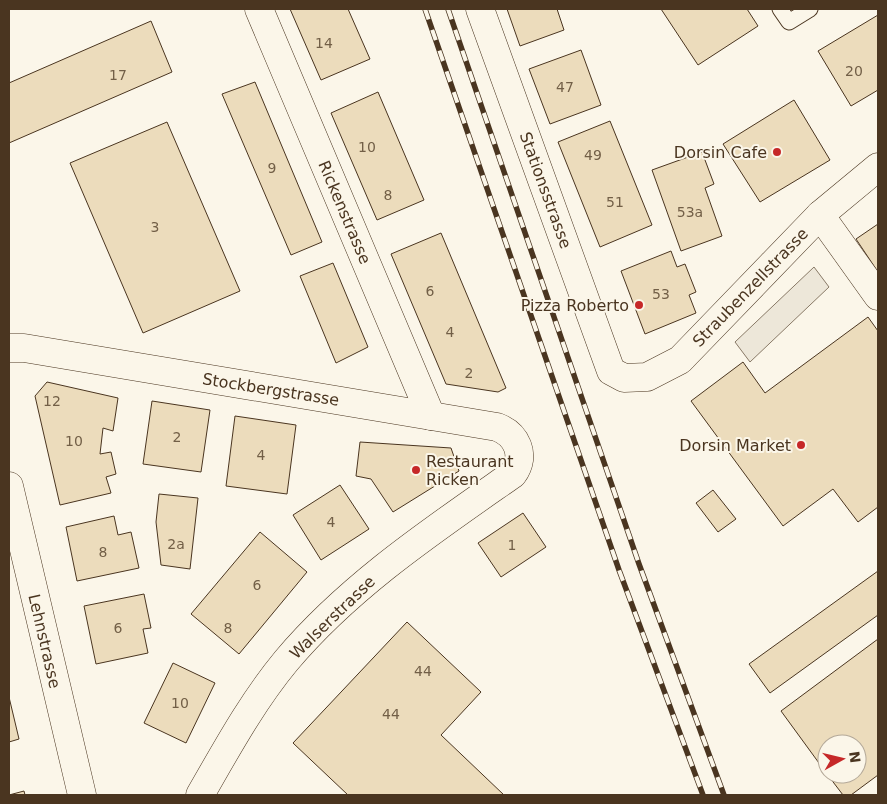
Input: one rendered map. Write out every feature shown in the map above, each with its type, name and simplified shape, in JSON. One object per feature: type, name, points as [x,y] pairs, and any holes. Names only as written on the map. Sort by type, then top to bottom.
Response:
[{"type":"street","name":"Rickenstrasse","points":[[259,9],[431,416]]},
{"type":"street","name":"Stationsstrasse","points":[[480,9],[612,371]]},
{"type":"street","name":"Straubenzellstrasse","points":[[612,371],[624,378],[647,377],[680,360],[820,215],[878,167]]},
{"type":"street","points":[[820,215],[878,296]]},
{"type":"street","name":"Stockbergstrasse","points":[[9,348],[24,348],[431,416],[504,430],[512,435],[520,453]]},
{"type":"street","name":"Walserstrasse","points":[[200,795],[243,720],[285,662],[320,624],[356,589],[513,474],[518,467],[520,453]]},
{"type":"street","name":"Lehnstrasse","points":[[9,486],[82,795]]},
{"type":"lane","points":[[780,9],[789,22],[810,9]]},
{"type":"shaded area","points":[[814,267],[829,287],[750,362],[735,342]]},
{"type":"building","points":[[290,9],[348,9],[370,59],[321,80]]},
{"type":"building","points":[[507,9],[557,9],[564,30],[520,46]]},
{"type":"building","points":[[661,9],[747,9],[758,26],[698,65]]},
{"type":"building","points":[[878,15],[878,90],[851,106],[818,51]]},
{"type":"building","points":[[151,21],[172,72],[9,143],[9,83]]},
{"type":"building","points":[[581,50],[601,105],[550,124],[529,69]]},
{"type":"building","points":[[255,82],[322,242],[291,255],[222,94]]},
{"type":"building","points":[[378,92],[424,200],[377,220],[331,113]]},
{"type":"building","name":"Dorsin Cafe","points":[[794,100],[830,160],[760,202],[723,144]]},
{"type":"building","points":[[610,121],[652,225],[600,247],[558,142]]},
{"type":"building","points":[[167,122],[240,291],[143,333],[70,163]]},
{"type":"building","points":[[702,152],[714,184],[705,188],[722,236],[681,251],[652,170]]},
{"type":"building","points":[[878,224],[878,272],[856,239]]},
{"type":"building","points":[[441,233],[506,388],[498,392],[446,384],[391,254]]},
{"type":"building","points":[[671,251],[677,267],[685,264],[696,292],[689,295],[696,313],[645,334],[621,271]]},
{"type":"building","points":[[333,263],[368,347],[336,363],[300,276]]},
{"type":"building","name":"Dorsin Market","points":[[868,317],[878,331],[878,507],[858,522],[833,489],[783,526],[691,401],[743,362],[765,393]]},
{"type":"building","points":[[47,382],[118,398],[113,431],[103,428],[100,454],[111,452],[116,474],[106,477],[111,493],[60,505],[35,396]]},
{"type":"building","points":[[152,401],[210,410],[201,472],[143,464]]},
{"type":"building","points":[[235,416],[296,425],[287,494],[226,486]]},
{"type":"building","points":[[360,442],[451,448],[459,471],[393,512],[371,479],[356,476]]},
{"type":"building","points":[[340,485],[369,529],[321,560],[293,515]]},
{"type":"building","points":[[713,490],[736,519],[718,532],[696,503]]},
{"type":"building","points":[[159,494],[198,498],[190,569],[161,565],[156,522]]},
{"type":"building","points":[[523,513],[546,547],[501,577],[478,543]]},
{"type":"building","points":[[114,516],[118,535],[131,532],[139,568],[77,581],[66,527]]},
{"type":"building","points":[[260,532],[307,572],[239,654],[191,614]]},
{"type":"building","points":[[878,571],[878,615],[770,693],[749,664]]},
{"type":"building","points":[[144,594],[151,628],[143,629],[148,653],[96,664],[84,606]]},
{"type":"building","points":[[407,622],[481,692],[441,735],[504,795],[348,795],[293,743]]},
{"type":"building","points":[[878,639],[878,775],[867,783],[867,734],[817,734],[817,760],[781,711]]},
{"type":"building","points":[[173,663],[215,683],[186,743],[144,723]]},
{"type":"building","points":[[9,697],[19,739],[9,742]]},
{"type":"building","points":[[835,784],[866,784],[851,795],[843,795]]},
{"type":"building","points":[[24,791],[25,795],[9,795]]},
{"type":"railway","points":[[425,9],[619,570],[703,795]]},
{"type":"railway","points":[[448,9],[639,564],[724,795]]},
{"type":"place","name":"Dorsin Cafe","points":[[777,152]]},
{"type":"place","name":"Pizza Roberto","points":[[639,305]]},
{"type":"place","name":"Dorsin Market","points":[[801,445]]},
{"type":"place","name":"Restaurant Ricken","points":[[416,470]]}]
